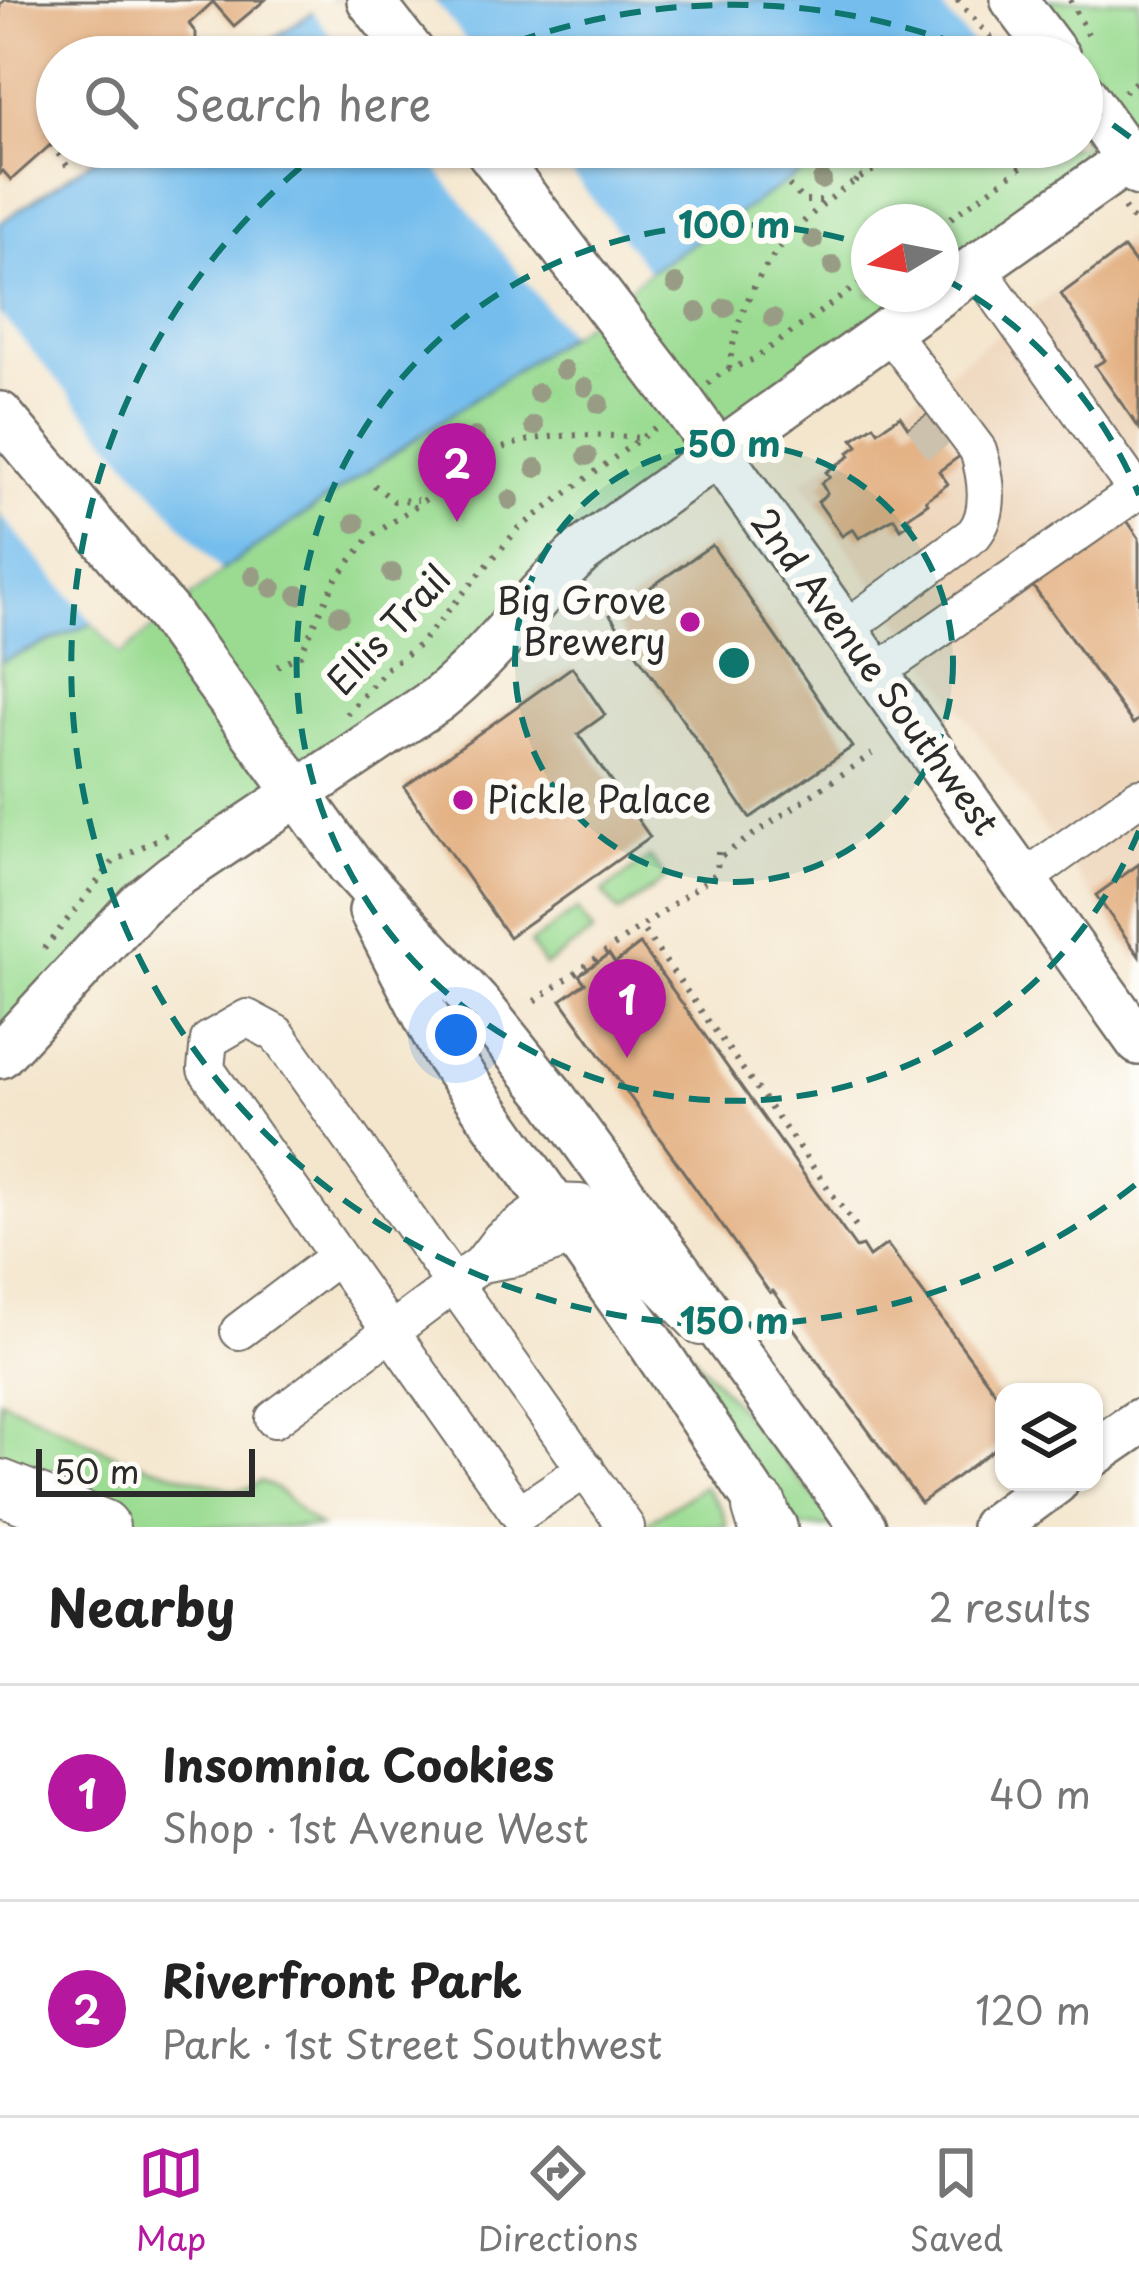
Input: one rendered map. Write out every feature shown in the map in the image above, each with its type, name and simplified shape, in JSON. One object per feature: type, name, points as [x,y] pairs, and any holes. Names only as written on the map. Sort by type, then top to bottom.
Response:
[{"type":"highway","points":[[0,1487],[102,1527]]},
{"type":"main road","points":[[370,0],[398,36]]},
{"type":"main road","points":[[1013,20],[1047,36]]},
{"type":"main road","points":[[959,279],[1136,161],[1112,91]]},
{"type":"main road","name":"2nd Avenue Southwest","points":[[503,168],[719,454],[1139,1042]]},
{"type":"main road","points":[[0,1055],[140,904],[173,877],[475,670],[541,590],[580,552],[913,312]]},
{"type":"main road","points":[[0,416],[168,614],[350,865],[482,1010],[551,1095],[862,1527]]},
{"type":"main road","points":[[350,865],[444,1051],[564,1219],[766,1520]]},
{"type":"main road","points":[[1103,1448],[1139,1422]]},
{"type":"main road","points":[[994,1527],[1043,1491]]},
{"type":"street","points":[[876,673],[1138,491],[959,292]]},
{"type":"street","points":[[844,629],[974,534],[984,504],[978,450],[888,330]]},
{"type":"street","points":[[918,370],[922,419]]},
{"type":"street","points":[[951,462],[984,504]]},
{"type":"street","points":[[1024,879],[1139,797]]},
{"type":"street","points":[[586,1469],[519,1514],[206,1069],[209,1040],[247,1018],[277,1034],[469,1274],[626,1527]]},
{"type":"street","points":[[274,1419],[469,1274],[501,1238],[564,1219],[580,1203],[784,1418]]},
{"type":"street","points":[[239,1330],[337,1257]]},
{"type":"path","points":[[957,0],[1013,20]]},
{"type":"path","points":[[1070,0],[1072,36]]},
{"type":"path","points":[[1112,91],[1139,79]]},
{"type":"path","points":[[854,185],[861,168]]},
{"type":"path","points":[[729,369],[740,316],[758,275],[782,242],[834,198],[883,168]]},
{"type":"path","points":[[959,212],[1020,168]]},
{"type":"path","points":[[789,185],[799,198],[811,203],[834,198]]},
{"type":"path","points":[[719,374],[754,358],[851,290]]},
{"type":"path","name":"Ellis Trail","points":[[340,723],[388,667],[418,645],[518,529],[644,438],[561,438],[512,445],[423,498]]},
{"type":"path","points":[[277,666],[300,655],[346,564],[369,538],[423,498],[435,481],[430,446]]},
{"type":"path","points":[[374,485],[394,501],[423,498]]},
{"type":"path","points":[[535,1001],[717,873],[719,854],[872,754]]},
{"type":"path","points":[[641,927],[858,1230]]},
{"type":"shaded area","points":[[1139,228],[1139,964],[802,482]]},
{"type":"green space","points":[[1049,0],[1139,0],[1139,152],[959,279],[959,204],[851,204],[851,312],[916,312],[240,835],[0,1055],[0,662],[93,623],[121,654],[221,571],[568,335],[649,271],[808,168],[1103,168],[1103,36],[1004,36]]},
{"type":"green space","points":[[650,857],[666,879],[619,913],[603,892]]},
{"type":"green space","points":[[577,910],[593,932],[545,966],[530,944]]},
{"type":"green space","points":[[673,1331],[836,1527],[793,1527],[666,1335]]},
{"type":"green space","points":[[0,1399],[122,1458],[234,1490],[260,1481],[279,1491],[320,1527],[148,1527],[0,1471]]},
{"type":"green space","points":[[704,1486],[722,1510],[727,1527],[640,1527]]},
{"type":"water","points":[[331,0],[1049,0],[1004,36],[277,36]]},
{"type":"water","points":[[81,168],[808,168],[649,271],[568,335],[221,571],[120,654],[93,623],[0,662],[0,223]]},
{"type":"pier","points":[[320,0],[434,0],[462,36],[332,36],[309,7]]},
{"type":"pier","points":[[935,0],[1049,0],[1005,36],[966,36]]},
{"type":"pier","points":[[436,168],[568,168],[649,271],[568,335]]},
{"type":"pier","points":[[0,314],[221,571],[120,654],[0,514]]},
{"type":"building","points":[[5,0],[265,0],[234,26],[213,2],[189,24],[196,36],[36,36],[36,158],[11,180],[3,171],[0,174],[0,4]]},
{"type":"building","points":[[1124,248],[1139,268],[1139,428],[1095,366],[1105,360],[1061,294]]},
{"type":"building","points":[[930,413],[960,456],[939,471],[948,484],[907,518],[911,522],[901,529],[894,518],[859,538],[853,529],[842,536],[818,502],[827,493],[821,483],[830,477],[826,472],[850,456],[858,446],[853,439],[874,425],[878,431],[900,416],[908,428]]},
{"type":"building","points":[[1119,509],[1139,538],[1139,719],[1133,724],[1026,577]]},
{"type":"building","points":[[712,545],[852,747],[750,818],[610,615]]},
{"type":"building","points":[[572,667],[605,715],[578,734],[650,837],[509,937],[404,787]]},
{"type":"building","points":[[1139,864],[1139,956],[1096,895]]},
{"type":"building","points":[[640,944],[856,1248],[862,1246],[869,1257],[887,1244],[995,1392],[995,1449],[921,1503],[786,1318],[791,1315],[770,1293],[561,1000],[585,983],[579,975],[609,954],[615,963]]},
{"type":"tunnel","points":[[922,419],[951,462]]},
{"type":"place","name":"Riverfront Park","points":[[457,522]]},
{"type":"place","name":"Big Grove Brewery","points":[[690,622]]},
{"type":"place","name":"Pickle Palace","points":[[463,800]]},
{"type":"place","name":"Insomnia Cookies","points":[[627,1058]]}]
